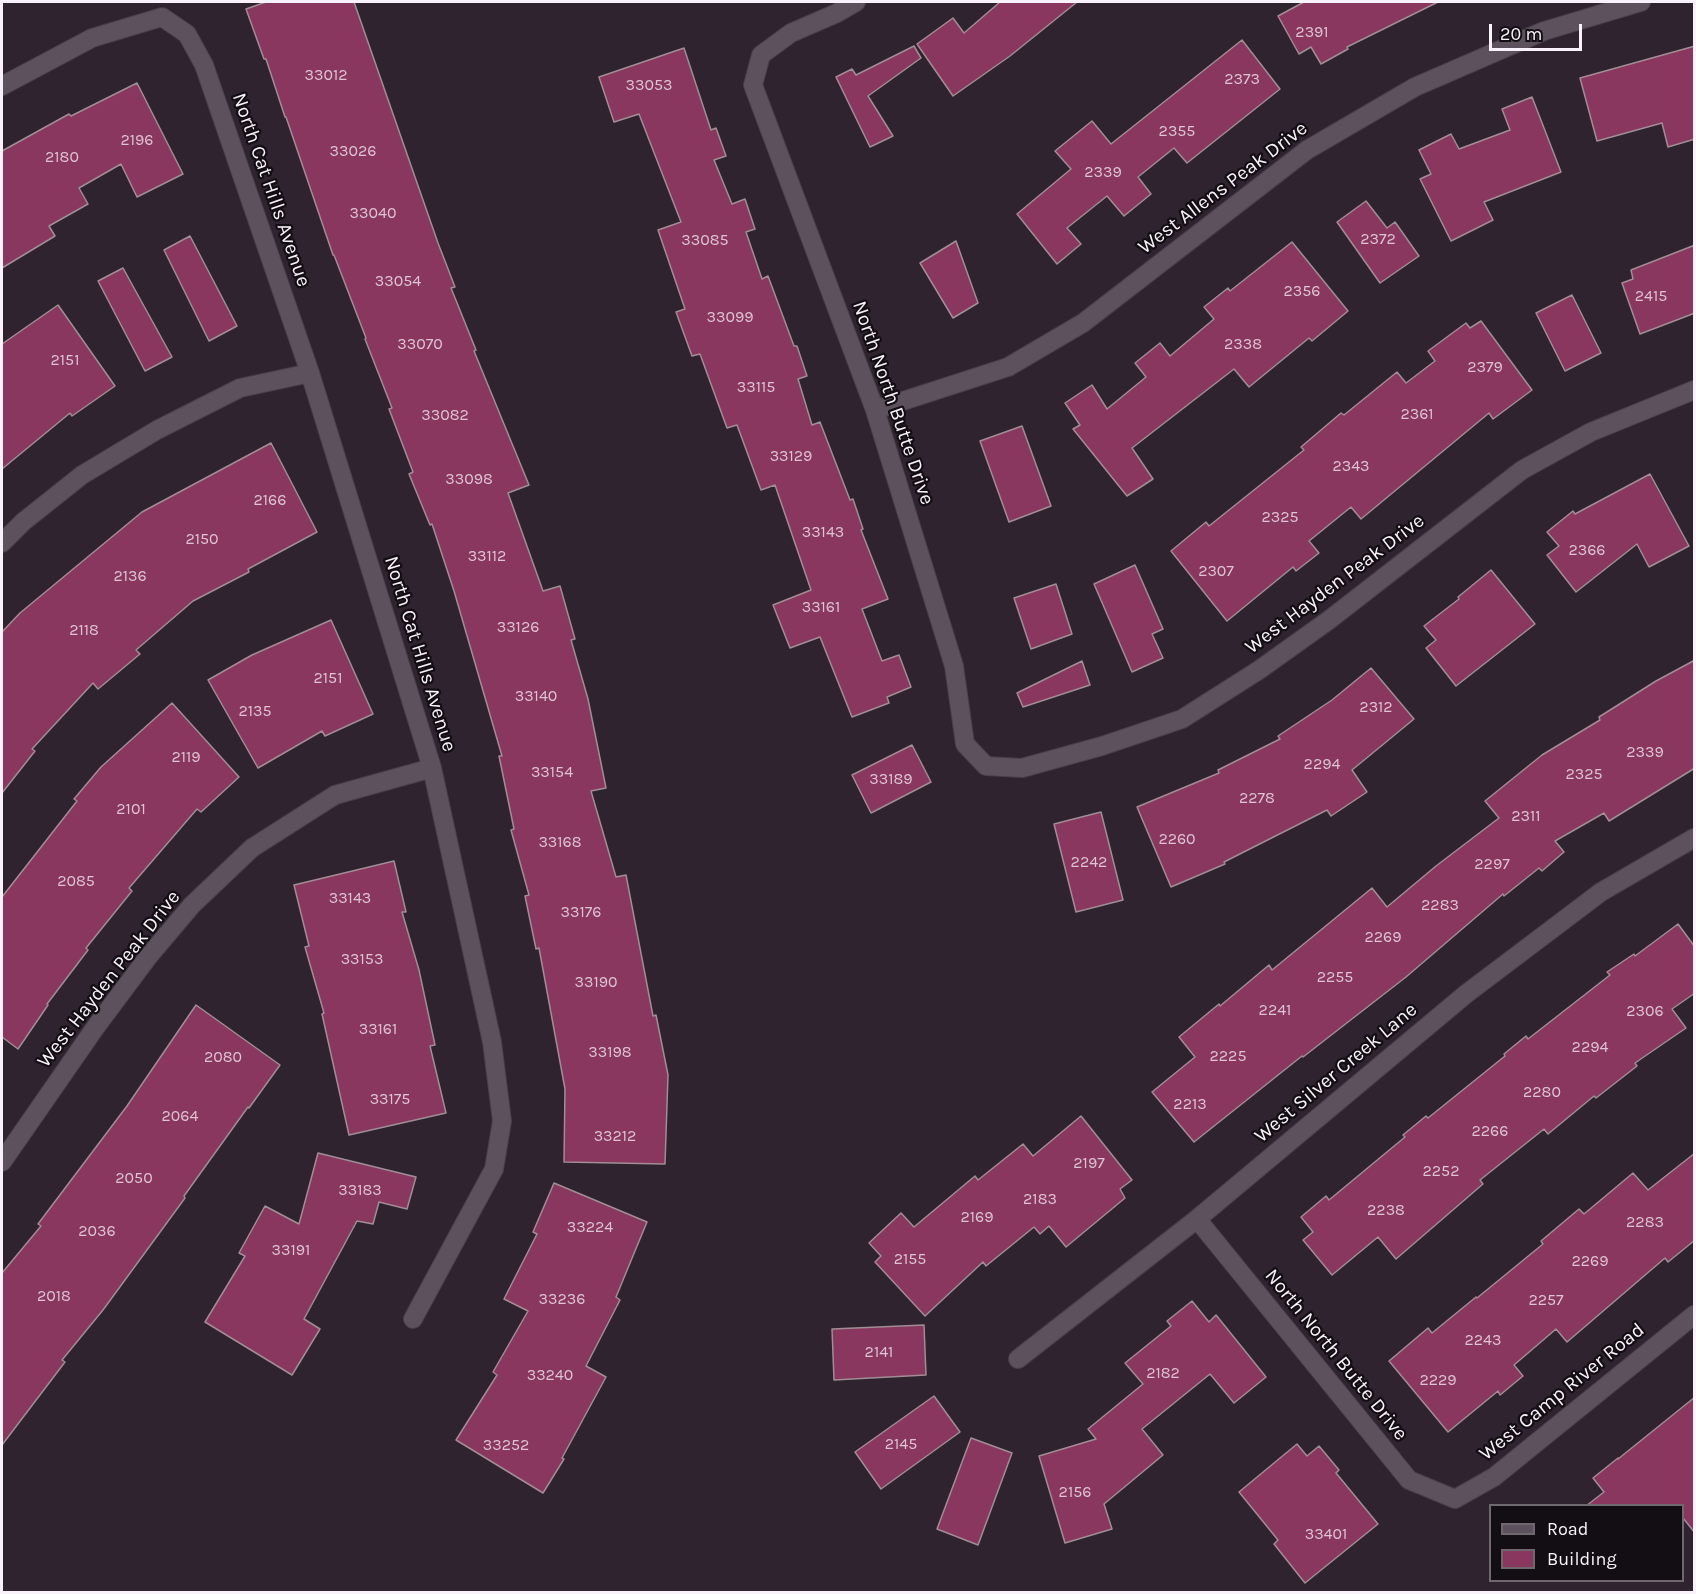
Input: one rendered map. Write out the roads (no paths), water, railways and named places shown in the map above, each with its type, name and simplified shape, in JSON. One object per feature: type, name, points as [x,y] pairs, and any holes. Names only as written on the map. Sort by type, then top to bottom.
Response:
[{"type":"street","name":"North North Butte Drive","points":[[856,2],[791,33],[761,55],[753,85],[875,410],[954,666],[965,744],[986,766]]},
{"type":"street","name":"West Allens Peak Drive","points":[[875,410],[1008,367],[1083,323],[1307,150],[1415,87],[1544,31],[1641,2]]},
{"type":"street","name":"North Cat Hills Avenue","points":[[2,86],[92,38],[162,16],[188,34],[204,65],[310,373],[432,768],[492,1042],[502,1121],[494,1169],[413,1319]]},
{"type":"street","points":[[2,543],[23,522],[82,475],[157,430],[240,388],[310,373]]},
{"type":"street","name":"West Hayden Peak Drive","points":[[986,766],[1022,768],[1102,746],[1182,719],[1259,670],[1329,620],[1522,470],[1591,432],[1695,390]]},
{"type":"street","name":"West Hayden Peak Drive","points":[[2,1162],[95,1028],[148,957],[192,905],[252,848],[335,795],[432,768]]},
{"type":"street","name":"West Silver Creek Lane","points":[[1018,1359],[1197,1219],[1466,994],[1601,892],[1695,838]]},
{"type":"street","name":"North North Butte Drive","points":[[1197,1219],[1409,1480],[1455,1499]]},
{"type":"street","name":"West Camp River Road","points":[[1455,1499],[1494,1477],[1695,1315]]}]
